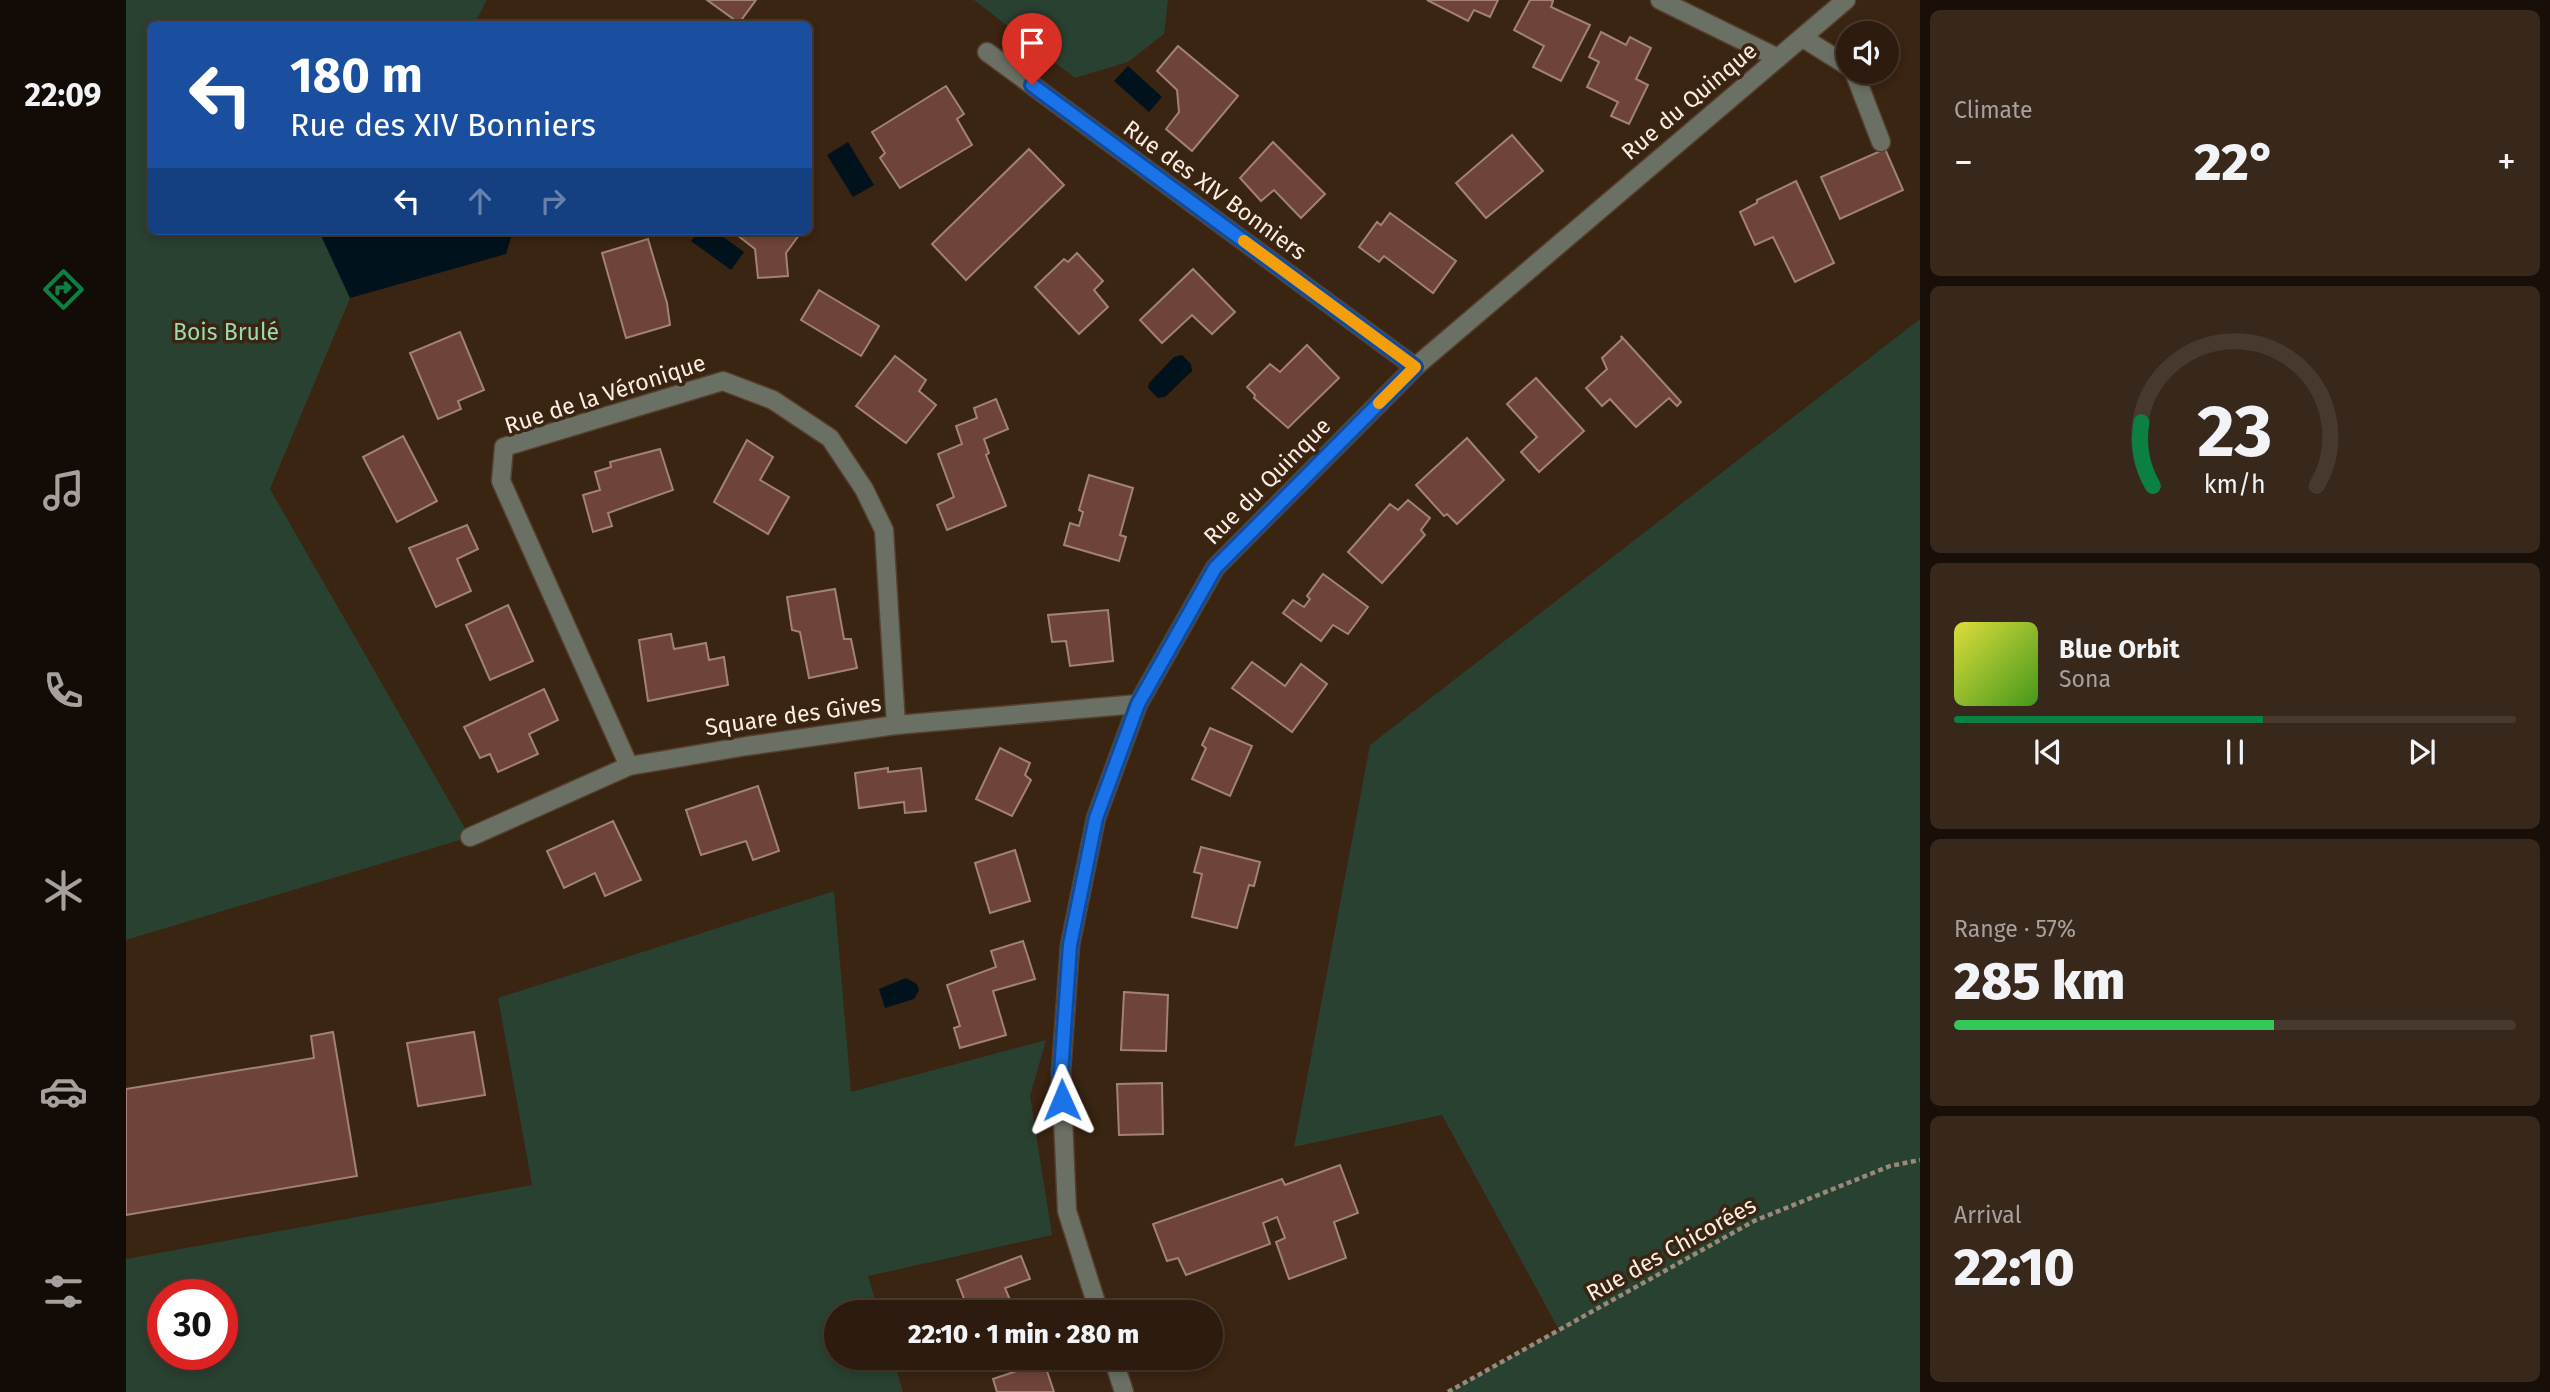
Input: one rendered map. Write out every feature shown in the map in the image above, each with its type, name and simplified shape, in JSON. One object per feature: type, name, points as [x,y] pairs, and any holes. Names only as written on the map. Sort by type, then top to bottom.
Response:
[{"type":"street","points":[[1660,0],[1778,58]]},
{"type":"street","name":"Rue du Quinque","points":[[1095,1300],[1067,1211],[1061,1072],[1070,945],[1096,818],[1138,704],[1215,568],[1415,367],[1846,0]]},
{"type":"street","points":[[1803,38],[1836,59]]},
{"type":"street","name":"Rue des XIV Bonniers","points":[[987,52],[1415,367]]},
{"type":"street","points":[[1859,84],[1881,142]]},
{"type":"street","name":"Rue de la Véronique","points":[[629,766],[501,481],[504,447],[723,382],[774,400],[830,438],[864,489],[884,530],[896,725]]},
{"type":"street","name":"Square des Gives","points":[[470,837],[629,766],[896,725],[1138,704]]},
{"type":"street","points":[[1117,1370],[1124,1392]]},
{"type":"path","name":"Rue des Chicorées","points":[[1448,1392],[1754,1221],[1890,1166],[1920,1160]]},
{"type":"green space","name":"Bois Brulé","points":[[126,0],[487,0],[476,21],[147,21],[147,235],[321,235],[350,298],[270,489],[470,837],[126,940]]},
{"type":"green space","points":[[974,0],[1168,0],[1164,34],[1128,62],[1075,78]]},
{"type":"green space","points":[[1920,319],[1920,1392],[1448,1392],[1559,1330],[1442,1115],[1294,1147],[1370,745]]},
{"type":"green space","points":[[834,891],[851,1092],[1046,1040],[1030,1096],[1052,1235],[868,1276],[875,1300],[824,1300],[824,1370],[897,1370],[903,1392],[126,1392],[126,1259],[532,1185],[498,998]]},
{"type":"water","points":[[1128,66],[1162,97],[1149,112],[1114,81]]},
{"type":"water","points":[[848,142],[874,185],[853,197],[827,155]]},
{"type":"water","points":[[321,235],[512,235],[506,254],[350,298]]},
{"type":"water","points":[[696,235],[721,235],[744,252],[731,270],[691,241]]},
{"type":"water","points":[[1182,355],[1191,364],[1192,371],[1165,397],[1158,398],[1148,388],[1149,383],[1174,357]]},
{"type":"water","points":[[906,978],[917,984],[919,990],[914,999],[885,1008],[879,989]]},
{"type":"building","points":[[707,0],[756,0],[740,21],[736,21]]},
{"type":"building","points":[[1427,0],[1498,0],[1490,17],[1474,10],[1468,21]]},
{"type":"building","points":[[1530,0],[1553,1],[1551,7],[1590,25],[1561,81],[1533,67],[1544,46],[1514,30]]},
{"type":"building","points":[[1601,32],[1626,45],[1630,37],[1651,48],[1636,79],[1648,85],[1629,124],[1611,116],[1618,102],[1587,87],[1599,62],[1589,57]]},
{"type":"building","points":[[1178,46],[1238,96],[1192,151],[1166,129],[1179,112],[1177,90],[1157,71]]},
{"type":"building","points":[[946,86],[964,114],[957,119],[972,145],[900,188],[880,158],[885,153],[872,132]]},
{"type":"building","points":[[1512,135],[1543,171],[1486,218],[1456,183]]},
{"type":"building","points":[[1273,142],[1325,194],[1301,218],[1274,190],[1261,201],[1240,178]]},
{"type":"building","points":[[1029,149],[1064,185],[966,280],[932,244]]},
{"type":"building","points":[[1885,149],[1903,190],[1840,219],[1821,177]]},
{"type":"building","points":[[1796,181],[1834,263],[1795,282],[1773,237],[1755,245],[1740,212],[1757,203],[1757,200]]},
{"type":"building","points":[[1390,213],[1456,261],[1433,293],[1384,256],[1379,262],[1359,247],[1377,222],[1381,225]]},
{"type":"building","points":[[737,235],[799,235],[786,253],[788,276],[758,278],[755,249]]},
{"type":"building","points":[[648,239],[667,303],[670,325],[626,338],[602,253]]},
{"type":"building","points":[[1077,253],[1103,281],[1094,290],[1108,307],[1079,334],[1035,287],[1064,259],[1068,262]]},
{"type":"building","points":[[1193,269],[1235,312],[1212,334],[1192,315],[1162,343],[1140,320]]},
{"type":"building","points":[[819,290],[879,326],[861,356],[801,320]]},
{"type":"building","points":[[460,332],[484,390],[458,401],[461,409],[438,419],[410,353]]},
{"type":"building","points":[[1621,336],[1681,402],[1677,406],[1669,398],[1636,427],[1610,399],[1602,406],[1586,388],[1607,369],[1602,358],[1622,339]]},
{"type":"building","points":[[1307,345],[1339,378],[1288,428],[1254,398],[1255,395],[1247,387],[1270,364],[1280,372]]},
{"type":"building","points":[[895,356],[926,380],[919,391],[936,405],[906,443],[856,406]]},
{"type":"building","points":[[1536,378],[1584,431],[1539,472],[1521,452],[1537,437],[1507,404]]},
{"type":"building","points":[[996,399],[1008,429],[984,439],[989,453],[986,455],[1006,506],[947,530],[937,505],[954,497],[938,454],[962,444],[956,426],[977,418],[974,408]]},
{"type":"building","points":[[403,436],[437,501],[397,522],[363,457]]},
{"type":"building","points":[[1467,438],[1504,480],[1457,524],[1447,514],[1444,516],[1416,485]]},
{"type":"building","points":[[747,440],[773,457],[760,480],[789,497],[768,534],[714,502]]},
{"type":"building","points":[[660,449],[673,490],[608,513],[612,526],[593,532],[583,495],[600,490],[595,472],[611,467],[610,462]]},
{"type":"building","points":[[1089,475],[1133,488],[1120,535],[1126,537],[1119,561],[1064,545],[1070,523],[1079,526],[1083,512],[1079,510]]},
{"type":"building","points":[[1408,500],[1430,518],[1421,530],[1425,535],[1382,583],[1348,552],[1390,504],[1398,510]]},
{"type":"building","points":[[467,525],[478,549],[457,559],[471,591],[436,607],[409,548]]},
{"type":"building","points":[[1323,574],[1368,607],[1348,634],[1333,625],[1321,641],[1283,613],[1293,600],[1304,607],[1310,599],[1307,596]]},
{"type":"building","points":[[835,589],[844,639],[851,639],[857,668],[809,678],[800,632],[792,630],[787,597]]},
{"type":"building","points":[[508,605],[533,661],[490,680],[466,625]]},
{"type":"building","points":[[1108,610],[1113,661],[1070,666],[1066,641],[1052,642],[1048,615]]},
{"type":"building","points":[[671,634],[674,649],[706,643],[709,660],[724,657],[728,685],[648,701],[639,640]]},
{"type":"building","points":[[1252,662],[1285,686],[1301,664],[1327,684],[1292,732],[1232,688]]},
{"type":"building","points":[[544,689],[558,720],[529,734],[538,754],[498,772],[490,754],[480,758],[464,727]]},
{"type":"building","points":[[1210,728],[1252,746],[1230,796],[1192,779],[1206,748],[1202,745]]},
{"type":"building","points":[[1000,748],[1030,763],[1025,775],[1031,780],[1012,816],[976,799]]},
{"type":"building","points":[[888,768],[888,772],[921,768],[926,811],[905,813],[904,802],[859,808],[855,773]]},
{"type":"building","points":[[758,786],[779,851],[753,860],[746,841],[701,855],[686,810]]},
{"type":"building","points":[[613,821],[641,880],[605,896],[595,873],[564,888],[547,851]]},
{"type":"building","points":[[1201,847],[1260,862],[1254,886],[1249,885],[1237,928],[1192,917],[1202,874],[1194,872]]},
{"type":"building","points":[[1015,850],[1030,901],[990,913],[975,863]]},
{"type":"building","points":[[1023,941],[1035,979],[993,991],[1006,1035],[960,1048],[954,1028],[960,1026],[947,985],[996,967],[991,951]]},
{"type":"building","points":[[1124,992],[1168,995],[1166,1051],[1121,1050]]},
{"type":"building","points":[[333,1032],[357,1176],[126,1215],[126,1089],[314,1058],[311,1036]]},
{"type":"building","points":[[474,1032],[485,1095],[418,1106],[407,1043]]},
{"type":"building","points":[[1162,1083],[1163,1134],[1119,1135],[1117,1084]]},
{"type":"building","points":[[1340,1165],[1358,1213],[1334,1222],[1346,1258],[1289,1279],[1276,1242],[1285,1238],[1277,1217],[1263,1223],[1270,1244],[1186,1275],[1178,1258],[1167,1261],[1153,1224],[1282,1179],[1285,1185]]},
{"type":"building","points":[[1021,1256],[1030,1279],[1005,1288],[1010,1300],[964,1300],[957,1280]]},
{"type":"building","points":[[1020,1370],[1047,1370],[1054,1392],[997,1392],[993,1379]]},
{"type":"slow traffic","points":[[1244,241],[1415,367],[1379,403]]},
{"type":"route","points":[[1032,85],[1415,367],[1215,568],[1138,704],[1096,818],[1070,945],[1061,1072],[1062,1100]]}]
